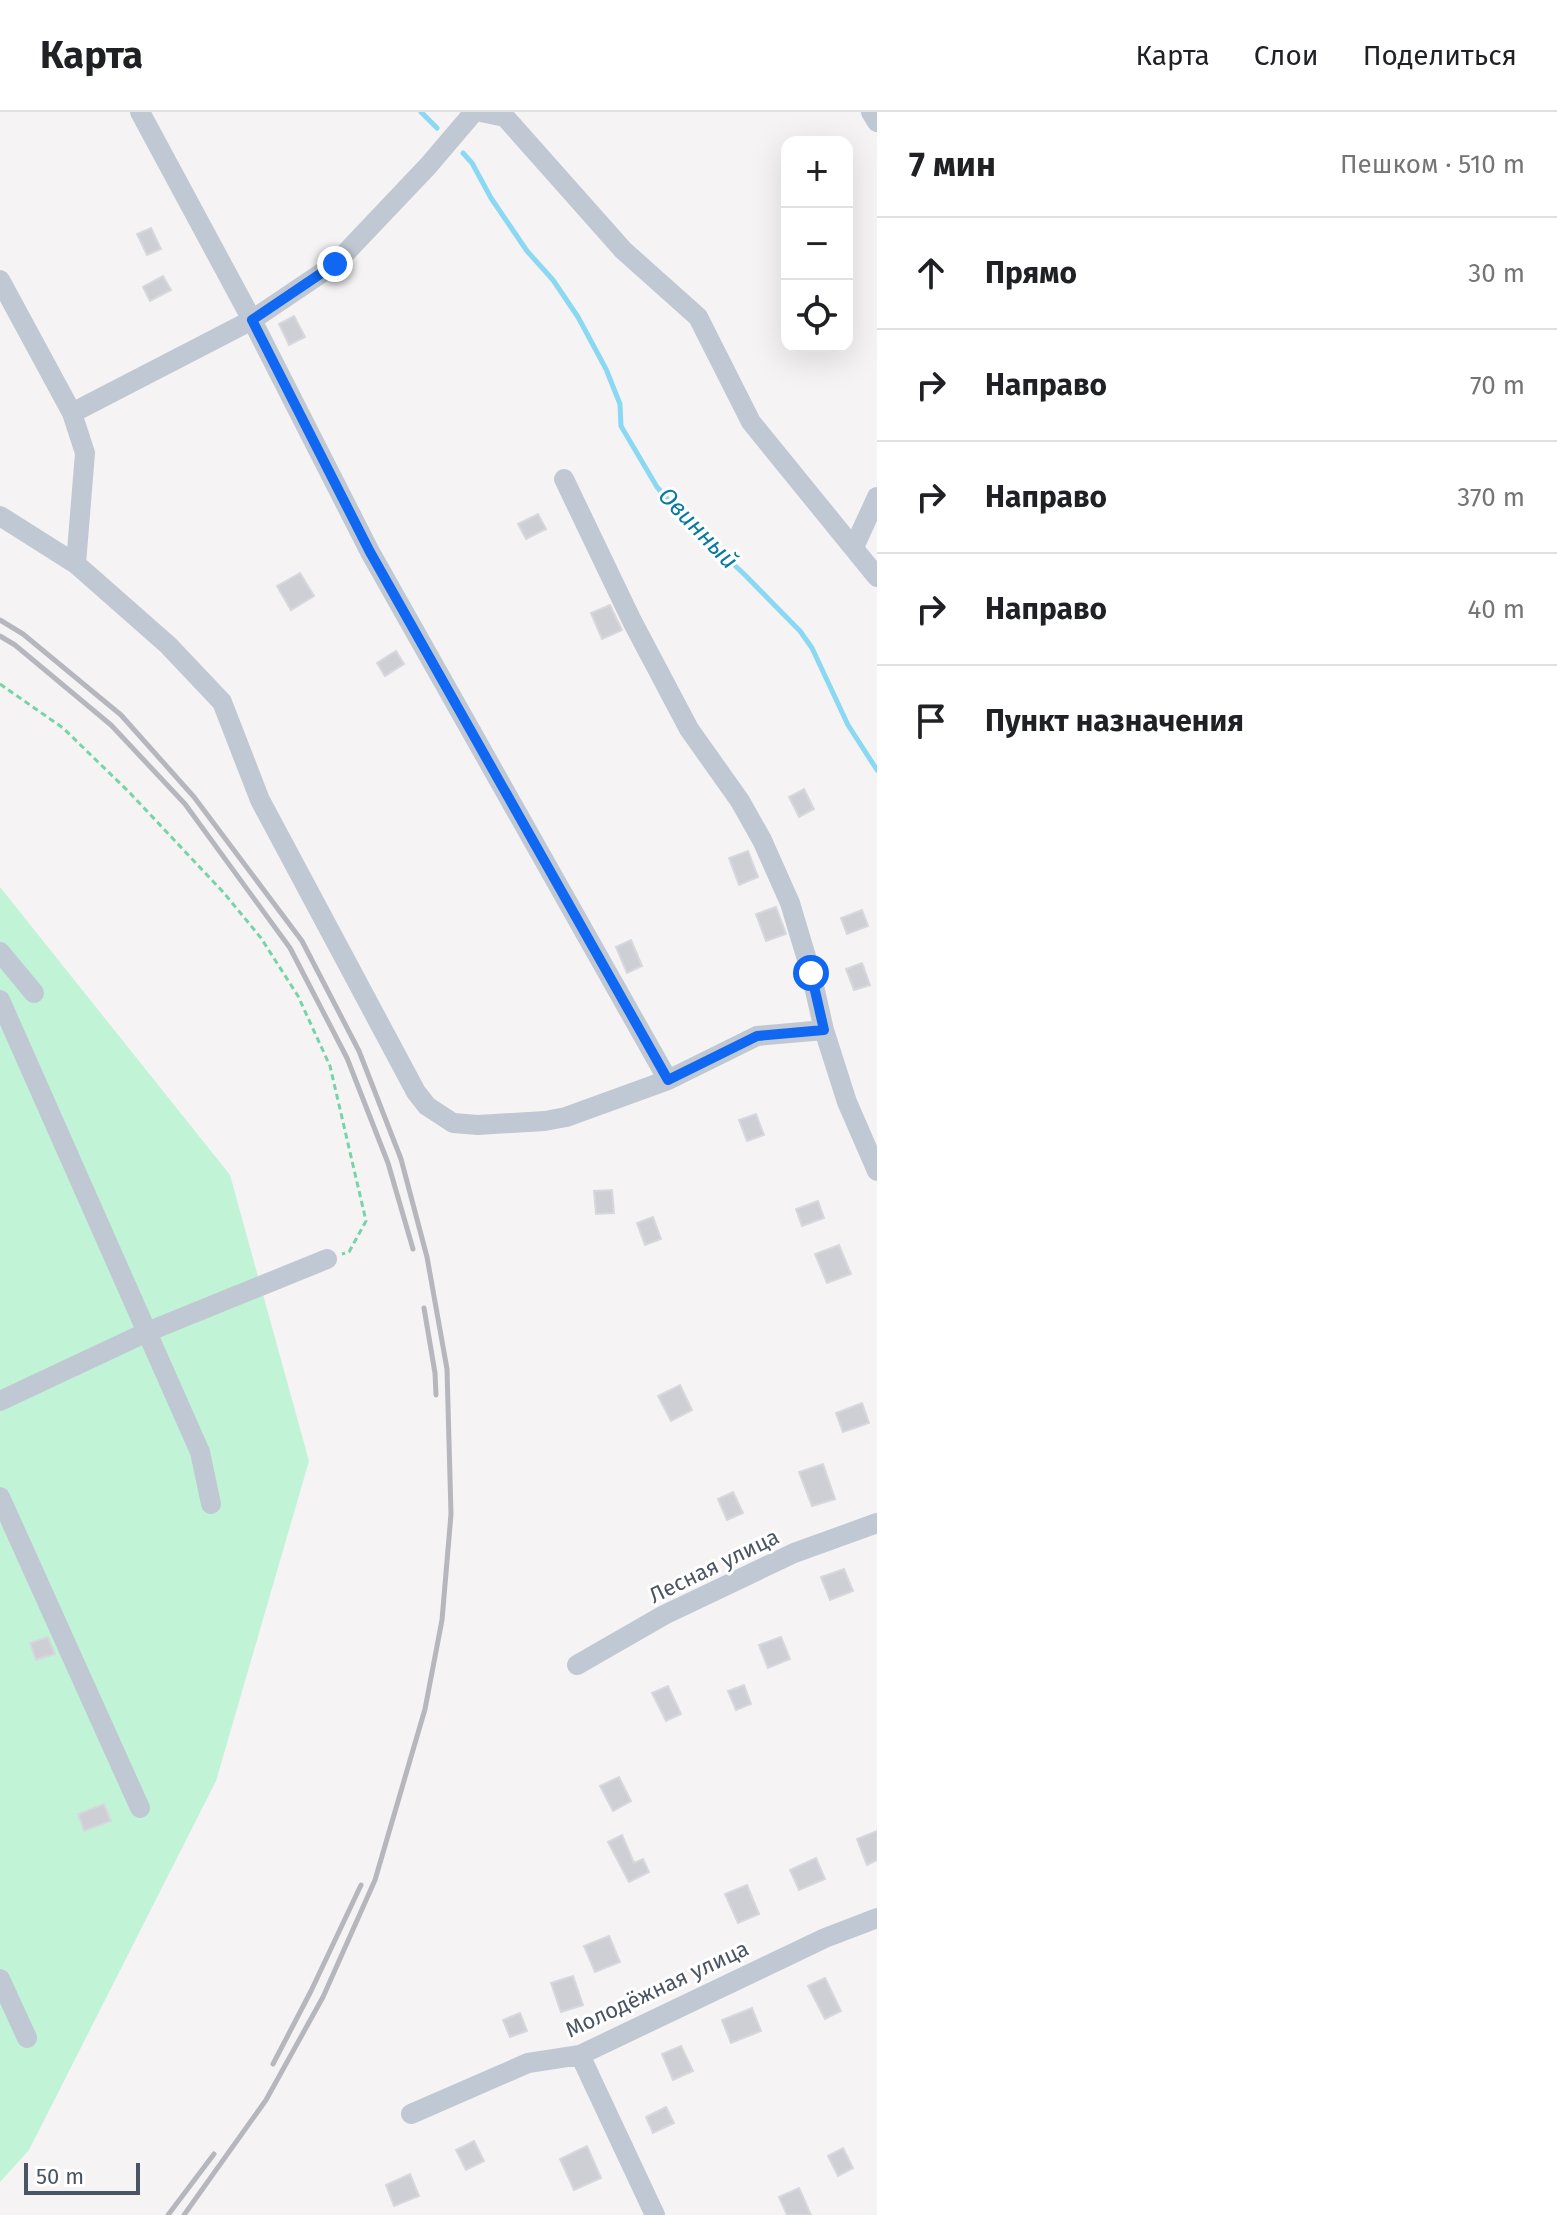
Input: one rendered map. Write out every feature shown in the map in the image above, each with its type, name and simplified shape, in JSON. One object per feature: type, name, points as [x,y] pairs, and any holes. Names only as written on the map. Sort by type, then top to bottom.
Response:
[{"type":"street","points":[[140,112],[252,320],[370,552],[668,1080]]},
{"type":"street","points":[[72,413],[252,320],[335,264],[428,166],[474,112]]},
{"type":"street","points":[[481,112],[505,117],[623,250],[698,317],[751,422],[877,577]]},
{"type":"street","points":[[871,112],[877,122]]},
{"type":"street","points":[[0,280],[72,413],[85,453],[76,564]]},
{"type":"street","points":[[564,479],[632,621],[689,729],[740,801],[762,840],[790,903],[847,1102],[877,1171]]},
{"type":"street","points":[[854,547],[877,497]]},
{"type":"street","points":[[0,516],[76,564],[168,645],[222,702],[260,800],[416,1092],[427,1106],[453,1123],[478,1125],[566,1117],[668,1080],[757,1036],[824,1030]]},
{"type":"street","points":[[0,952],[34,993]]},
{"type":"street","points":[[0,1000],[200,1452],[211,1504]]},
{"type":"street","points":[[0,1401],[147,1332],[327,1259]]},
{"type":"street","points":[[0,1497],[140,1808]]},
{"type":"street","name":"Лесная улица","points":[[577,1665],[664,1615],[794,1553],[877,1523]]},
{"type":"street","name":"Молодёжная улица","points":[[411,2114],[528,2063],[580,2055],[825,1938],[877,1918]]},
{"type":"street","points":[[0,1979],[27,2038]]},
{"type":"street","points":[[580,2055],[655,2215]]},
{"type":"path","points":[[0,684],[63,728],[129,792],[224,893],[261,938],[298,996],[330,1066],[366,1221],[349,1252],[327,1259]]},
{"type":"green space","points":[[0,887],[230,1175],[309,1461],[216,1781],[29,2150],[0,2182]]},
{"type":"building","points":[[151,228],[161,249],[147,255],[137,234]]},
{"type":"building","points":[[163,276],[171,290],[150,301],[143,287]]},
{"type":"building","points":[[294,316],[305,337],[289,345],[279,324]]},
{"type":"building","points":[[538,514],[546,529],[526,539],[518,524]]},
{"type":"building","points":[[300,573],[314,596],[291,610],[277,586]]},
{"type":"building","points":[[610,605],[622,630],[602,639],[591,613]]},
{"type":"building","points":[[396,651],[404,664],[385,676],[377,663]]},
{"type":"building","points":[[804,789],[814,809],[799,817],[789,797]]},
{"type":"building","points":[[748,851],[758,877],[739,885],[729,858]]},
{"type":"building","points":[[776,907],[786,934],[766,941],[756,914]]},
{"type":"building","points":[[862,910],[868,926],[847,934],[841,918]]},
{"type":"building","points":[[631,940],[642,966],[627,973],[616,947]]},
{"type":"building","points":[[862,963],[870,985],[854,990],[846,969]]},
{"type":"building","points":[[756,1114],[764,1135],[747,1141],[739,1120]]},
{"type":"building","points":[[612,1190],[614,1213],[596,1214],[594,1191]]},
{"type":"building","points":[[818,1201],[824,1218],[802,1226],[796,1209]]},
{"type":"building","points":[[653,1217],[661,1239],[645,1245],[637,1223]]},
{"type":"building","points":[[839,1245],[851,1274],[827,1283],[815,1254]]},
{"type":"building","points":[[680,1385],[692,1410],[671,1421],[658,1396]]},
{"type":"building","points":[[862,1403],[869,1423],[843,1432],[836,1413]]},
{"type":"building","points":[[823,1464],[835,1499],[812,1506],[799,1472]]},
{"type":"building","points":[[733,1492],[743,1513],[727,1520],[718,1499]]},
{"type":"building","points":[[844,1569],[853,1591],[830,1600],[821,1577]]},
{"type":"building","points":[[48,1637],[55,1654],[36,1660],[30,1643]]},
{"type":"building","points":[[781,1637],[790,1659],[768,1668],[759,1645]]},
{"type":"building","points":[[744,1685],[751,1704],[736,1710],[728,1691]]},
{"type":"building","points":[[668,1686],[681,1714],[666,1721],[652,1693]]},
{"type":"building","points":[[619,1777],[631,1801],[613,1811],[600,1786]]},
{"type":"building","points":[[104,1804],[111,1821],[84,1831],[78,1814]]},
{"type":"building","points":[[877,1831],[877,1860],[867,1865],[857,1839]]},
{"type":"building","points":[[622,1835],[634,1863],[643,1859],[649,1872],[629,1882],[608,1842]]},
{"type":"building","points":[[816,1858],[825,1879],[799,1890],[790,1870]]},
{"type":"building","points":[[747,1885],[759,1914],[738,1923],[725,1894]]},
{"type":"building","points":[[609,1936],[620,1962],[595,1972],[584,1946]]},
{"type":"building","points":[[573,1976],[583,2005],[561,2012],[551,1983]]},
{"type":"building","points":[[825,1978],[841,2011],[825,2019],[808,1986]]},
{"type":"building","points":[[752,2008],[761,2031],[731,2043],[722,2020]]},
{"type":"building","points":[[520,2013],[527,2031],[510,2037],[503,2020]]},
{"type":"building","points":[[681,2046],[693,2071],[673,2080],[662,2054]]},
{"type":"building","points":[[666,2107],[674,2123],[653,2133],[646,2117]]},
{"type":"building","points":[[474,2141],[484,2161],[466,2170],[456,2150]]},
{"type":"building","points":[[587,2146],[601,2178],[574,2190],[560,2159]]},
{"type":"building","points":[[843,2148],[853,2168],[838,2176],[828,2156]]},
{"type":"building","points":[[410,2174],[419,2196],[394,2206],[386,2185]]},
{"type":"building","points":[[799,2188],[811,2215],[787,2215],[779,2197]]},
{"type":"waterway","name":"Овинный","points":[[421,112],[437,128]]},
{"type":"waterway","name":"Овинный","points":[[463,153],[527,251],[553,280],[578,317],[606,369],[620,404],[621,426],[657,487],[682,516],[800,631],[812,648],[848,725],[877,770]]},
{"type":"railway","points":[[0,620],[23,634],[121,715],[194,797],[302,941],[359,1051],[401,1159],[427,1257],[447,1369],[451,1514],[442,1620],[425,1709],[375,1880],[323,1997],[266,2100],[184,2215]]},
{"type":"railway","points":[[0,636],[111,725],[185,804],[290,948],[347,1058],[388,1163],[413,1249]]},
{"type":"railway","points":[[424,1308],[436,1395]]},
{"type":"railway","points":[[273,2064],[361,1885]]},
{"type":"railway","points":[[168,2215],[214,2154]]},
{"type":"route","points":[[335,264],[252,320],[370,552],[668,1080],[757,1036],[824,1030],[811,973]]}]
